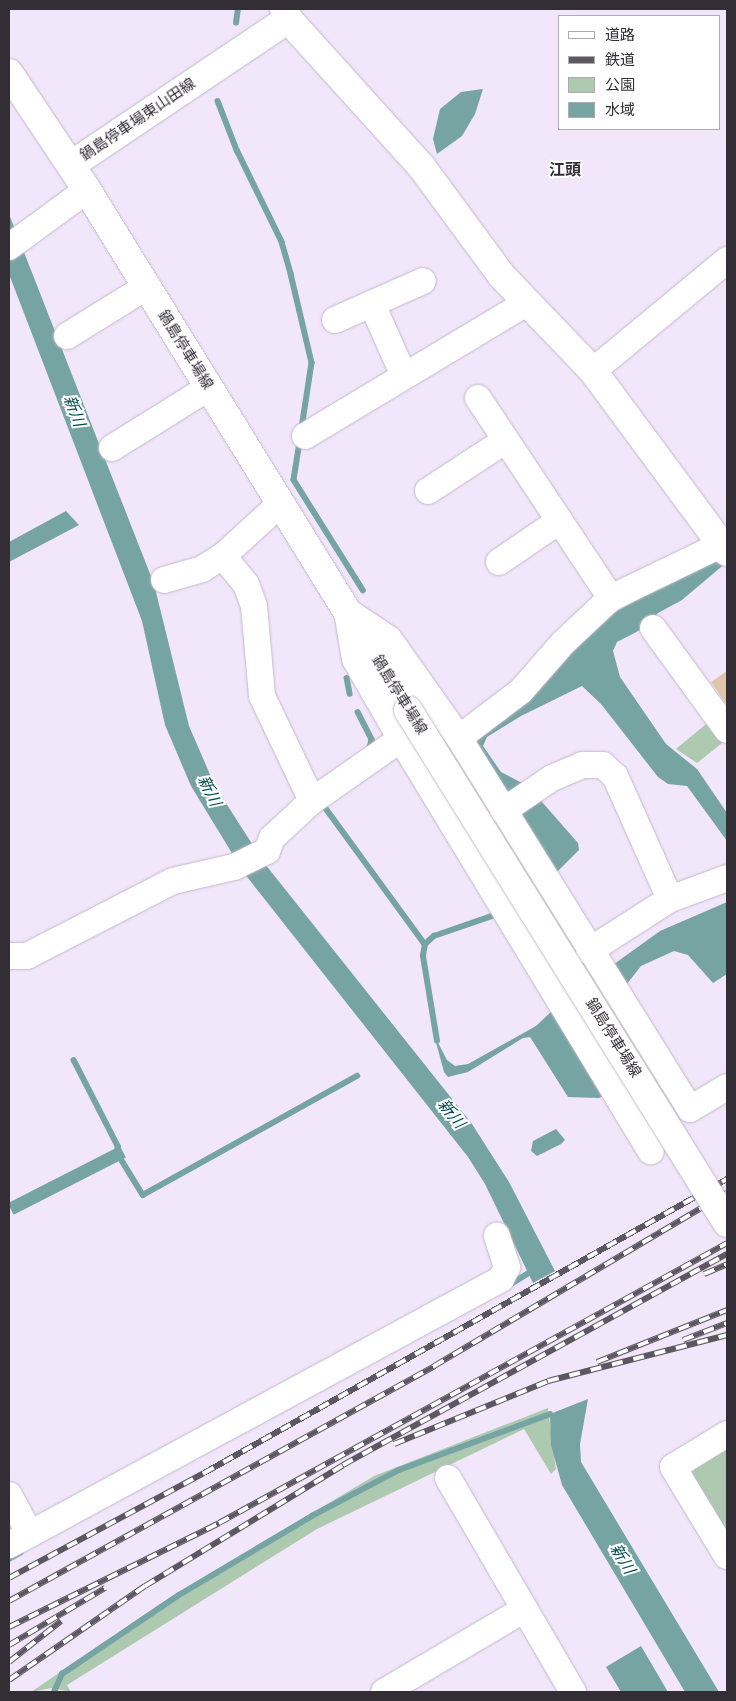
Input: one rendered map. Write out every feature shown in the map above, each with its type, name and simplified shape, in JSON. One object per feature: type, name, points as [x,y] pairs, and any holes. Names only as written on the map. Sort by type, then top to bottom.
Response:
[{"type":"main road","name":"鍋島停車場東山田線","points":[[9,73],[71,166],[286,14]]},
{"type":"main road","points":[[286,14],[421,166],[526,303],[593,371],[726,548]]},
{"type":"main road","name":"鍋島停車場線","points":[[71,166],[727,1223]]},
{"type":"street","points":[[16,242],[86,190]]},
{"type":"street","points":[[593,371],[727,260]]},
{"type":"street","points":[[335,320],[423,281]]},
{"type":"street","points":[[67,336],[146,287]]},
{"type":"street","points":[[305,436],[526,303]]},
{"type":"street","points":[[372,304],[404,376]]},
{"type":"street","points":[[112,448],[208,388]]},
{"type":"street","points":[[478,398],[611,598]]},
{"type":"street","points":[[428,491],[506,440]]},
{"type":"street","points":[[164,580],[202,569],[223,556],[280,504]]},
{"type":"street","points":[[498,562],[559,521]]},
{"type":"street","points":[[459,738],[521,691],[563,643],[611,598],[726,548]]},
{"type":"street","points":[[223,556],[246,584],[254,606],[262,696],[312,801]]},
{"type":"street","points":[[347,611],[389,639],[459,738],[505,810],[589,951],[690,1109],[727,1086]]},
{"type":"street","points":[[347,611],[355,659],[401,739],[651,1151]]},
{"type":"street","points":[[653,628],[726,726]]},
{"type":"street","points":[[9,956],[28,956],[173,881],[234,867],[263,853],[272,838],[312,801],[401,739]]},
{"type":"street","points":[[505,810],[536,791],[552,778],[583,765],[602,765],[615,776],[670,899]]},
{"type":"street","points":[[589,951],[670,899],[727,878]]},
{"type":"street","points":[[9,1495],[19,1539],[501,1279],[506,1268],[497,1236]]},
{"type":"street","points":[[727,1434],[673,1467],[727,1556]]},
{"type":"street","points":[[448,1478],[523,1610],[573,1692]]},
{"type":"street","points":[[384,1692],[523,1610]]},
{"type":"green space","points":[[711,720],[726,740],[697,763],[676,749]]},
{"type":"green space","points":[[548,1408],[556,1469],[551,1474],[524,1429],[317,1529],[67,1685],[71,1692],[52,1688],[31,1692],[163,1602],[374,1476]]},
{"type":"green space","points":[[727,1446],[727,1538],[690,1477],[695,1466]]},
{"type":"water","points":[[483,89],[475,114],[462,136],[437,154],[433,139],[440,109],[461,92]]},
{"type":"water","name":"新川","points":[[9,214],[154,584],[189,726],[215,786],[265,864],[472,1124],[509,1182],[555,1271],[533,1283],[485,1184],[468,1157],[244,873],[191,786],[165,725],[142,621],[9,274]]},
{"type":"water","points":[[66,511],[79,525],[9,562],[9,542]]},
{"type":"water","points":[[713,558],[727,562],[682,600],[658,613],[644,628],[617,642],[613,651],[620,677],[666,744],[697,769],[727,813],[727,841],[687,786],[668,784],[658,777],[601,704],[582,686],[521,716],[487,737],[483,746],[501,772],[528,786],[578,843],[579,850],[555,874],[473,740],[608,616]]},
{"type":"water","points":[[727,902],[727,974],[713,983],[688,955],[674,951],[641,966],[623,989],[610,967],[660,931]]},
{"type":"water","points":[[554,1009],[606,1095],[599,1098],[568,1097],[530,1037],[523,1038],[468,1072],[448,1077],[444,1072],[434,1035],[447,1060],[455,1066],[468,1064],[536,1026]]},
{"type":"water","points":[[556,1129],[565,1140],[561,1144],[537,1156],[531,1151],[533,1141]]},
{"type":"water","points":[[120,1146],[126,1158],[14,1215],[9,1203]]},
{"type":"water","name":"新川","points":[[588,1399],[580,1444],[581,1462],[719,1692],[685,1692],[562,1485],[551,1445],[550,1414]]},
{"type":"water","points":[[641,1646],[668,1692],[621,1692],[606,1667]]},
{"type":"building","points":[[727,671],[727,705],[711,682]]},
{"type":"waterway","points":[[236,23],[238,9]]},
{"type":"waterway","points":[[218,101],[237,150],[282,242],[291,274],[312,363],[302,428]]},
{"type":"waterway","points":[[300,442],[294,480],[363,590]]},
{"type":"waterway","points":[[347,678],[350,694]]},
{"type":"waterway","points":[[358,712],[372,740],[369,751]]},
{"type":"waterway","points":[[325,807],[425,944]]},
{"type":"waterway","points":[[437,1041],[423,956],[425,944],[434,936],[495,915]]},
{"type":"waterway","points":[[74,1060],[118,1146],[118,1154],[143,1195],[357,1076]]},
{"type":"waterway","points":[[508,1286],[534,1270]]},
{"type":"waterway","points":[[54,1692],[62,1674],[179,1595],[312,1516],[399,1470],[550,1414]]},
{"type":"waterway","points":[[9,1559],[20,1553]]},
{"type":"railway","points":[[9,1578],[204,1473],[727,1179]]},
{"type":"railway","points":[[9,1601],[434,1366],[727,1193]]},
{"type":"railway","points":[[9,1627],[219,1523],[727,1243]]},
{"type":"railway","points":[[9,1680],[145,1586],[343,1465],[727,1254]]},
{"type":"railway","points":[[704,1274],[727,1264]]},
{"type":"railway","points":[[597,1362],[727,1310]]},
{"type":"railway","points":[[683,1340],[727,1323]]},
{"type":"railway","points":[[394,1444],[548,1381],[727,1335]]},
{"type":"railway","points":[[9,1645],[105,1588]]},
{"type":"railway","points":[[9,1662],[61,1621]]},
{"type":"district","name":"江頭","points":[[565,170]]}]
